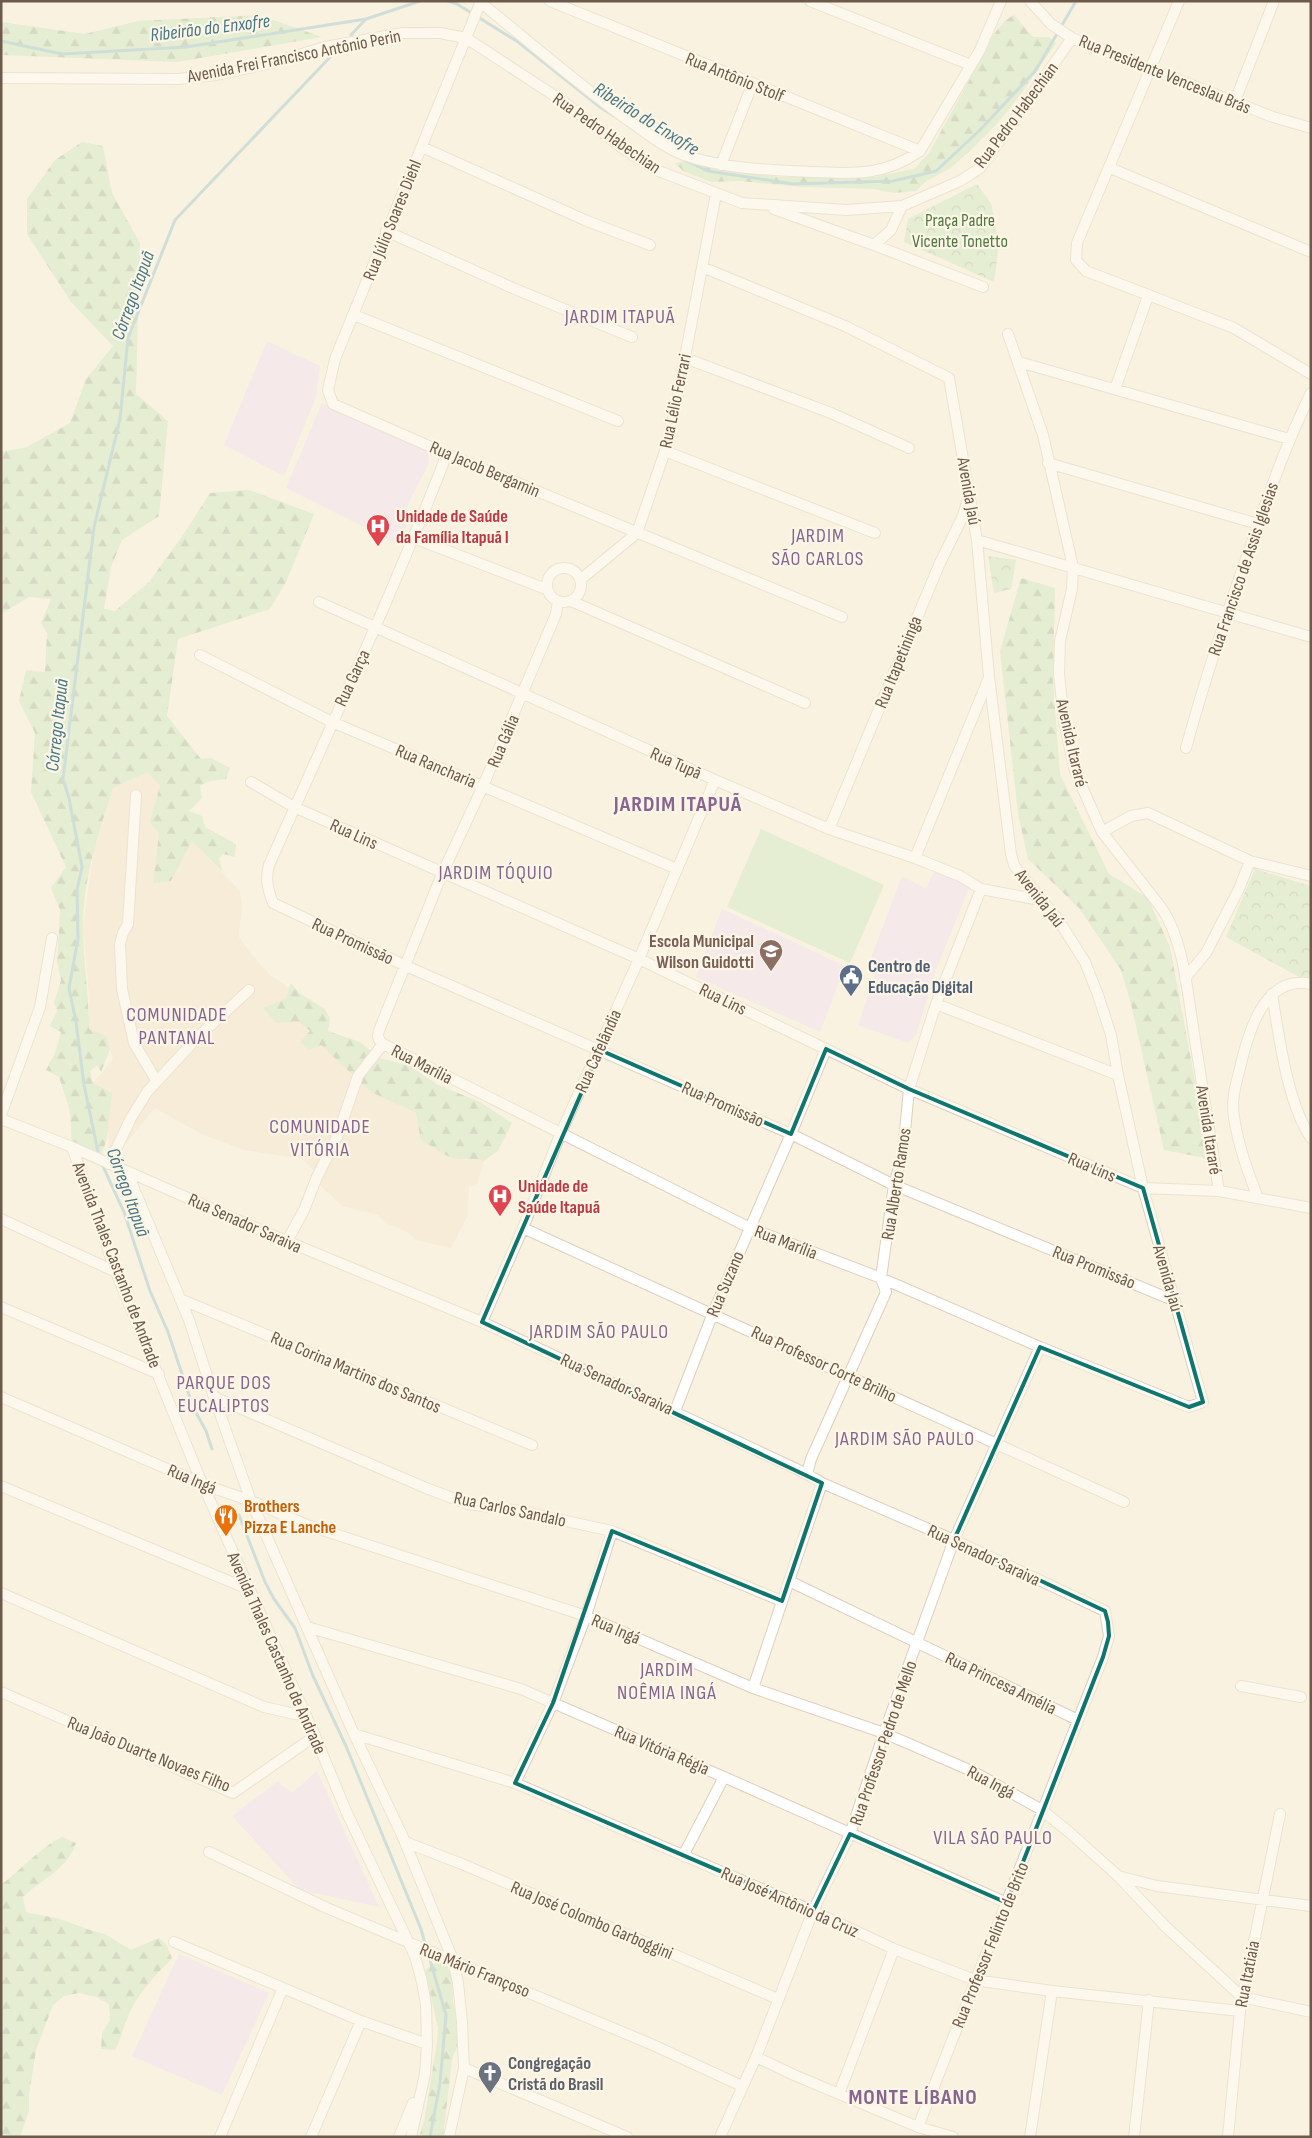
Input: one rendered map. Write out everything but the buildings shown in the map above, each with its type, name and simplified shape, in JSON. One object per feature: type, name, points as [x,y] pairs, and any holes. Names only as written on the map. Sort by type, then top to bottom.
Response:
[{"type":"street","name":"Rua Antônio Stolf","points":[[550,1],[920,151]]},
{"type":"street","points":[[810,1],[970,66]]},
{"type":"street","name":"Rua Pedro Habechian","points":[[479,4],[611,108],[655,139],[682,154],[721,165],[786,171],[874,173],[906,161],[920,151],[980,50],[1001,1]]},
{"type":"street","name":"Rua Presidente Venceslau Brás","points":[[1030,1],[1050,24],[1068,35],[1273,117],[1311,128]]},
{"type":"street","points":[[1179,1],[1077,244],[1076,260],[1086,271],[1234,328],[1311,374]]},
{"type":"street","points":[[1234,101],[1274,1]]},
{"type":"street","name":"Rua Júlio Soares Diehl","points":[[333,404],[328,390],[329,379],[386,231],[479,4]]},
{"type":"street","name":"Avenida Frei Francisco Antônio Perin","points":[[1,78],[178,79],[216,75],[271,64],[324,47],[403,34],[440,33],[466,38]]},
{"type":"street","name":"Rua Pedro Habechian","points":[[466,38],[564,102],[621,147],[656,170],[742,203],[763,206],[846,210],[902,206],[960,181],[980,168],[1068,35]]},
{"type":"street","points":[[721,165],[752,84]]},
{"type":"street","points":[[422,147],[587,221],[650,245]]},
{"type":"street","points":[[1110,168],[1311,252]]},
{"type":"street","name":"Rua Lélio Ferrari","points":[[637,533],[665,451],[685,358],[716,194]]},
{"type":"street","points":[[763,206],[874,245],[982,287]]},
{"type":"street","points":[[874,245],[891,230],[902,206]]},
{"type":"street","points":[[386,231],[515,289],[632,337]]},
{"type":"street","name":"Avenida Jaú","points":[[702,267],[845,326],[949,378],[977,540],[989,677],[1011,854],[1014,865],[1040,900],[1059,921],[1085,962],[1098,995],[1111,1035],[1118,1076],[1143,1188],[1203,1402]]},
{"type":"street","points":[[1115,389],[1148,296]]},
{"type":"street","points":[[354,315],[618,421]]},
{"type":"street","name":"Avenida Itararé","points":[[1008,334],[1043,435],[1073,567],[1072,589],[1060,641],[1058,674],[1075,771],[1102,832],[1167,916],[1174,934],[1185,978],[1219,1191]]},
{"type":"street","points":[[685,358],[831,413],[909,448]]},
{"type":"street","points":[[1019,362],[1289,439]]},
{"type":"street","name":"Rua Francisco de Assis Iglesias","points":[[1186,748],[1227,611],[1289,439],[1311,393]]},
{"type":"street","name":"Rua Jacob Bergamin","points":[[333,404],[447,454],[842,617]]},
{"type":"street","points":[[665,451],[875,533]]},
{"type":"street","name":"Rua Garça","points":[[273,903],[267,885],[266,874],[294,807],[375,629],[447,454]]},
{"type":"street","points":[[1048,463],[1258,524]]},
{"type":"street","name":"Rua Itapetininga","points":[[829,829],[938,565],[962,518],[970,496]]},
{"type":"street","points":[[571,601],[578,594],[580,580],[637,533]]},
{"type":"street","points":[[414,538],[546,589],[552,598],[558,602],[571,601],[805,703]]},
{"type":"street","points":[[977,540],[1227,611],[1311,637]]},
{"type":"street","points":[[546,589],[547,579],[550,574],[559,568],[570,569],[580,580]]},
{"type":"street","name":"Rua Tupã","points":[[319,602],[375,629],[829,829],[915,858],[960,876],[981,889],[1040,900]]},
{"type":"street","name":"Rua Gália","points":[[383,1044],[377,1035],[442,874],[523,694],[556,614],[558,602]]},
{"type":"street","name":"Rua Rancharia","points":[[200,655],[332,722],[676,869]]},
{"type":"street","points":[[915,858],[989,677]]},
{"type":"street","name":"Rua Cafelândia","points":[[482,1322],[523,1228],[560,1135],[600,1050],[715,780]]},
{"type":"street","name":"Rua Lins","points":[[251,782],[294,807],[442,874],[639,959],[909,1090],[1143,1188]]},
{"type":"street","points":[[136,795],[128,924],[120,944],[122,989],[134,1043],[156,1080]]},
{"type":"street","points":[[1102,832],[1131,816],[1148,813],[1250,861],[1311,876]]},
{"type":"street","points":[[1185,978],[1206,953],[1239,889],[1250,861]]},
{"type":"street","name":"Rua Alberto Ramos","points":[[807,1474],[811,1459],[886,1292],[881,1278],[894,1185],[903,1152],[909,1090],[936,1004],[981,889]]},
{"type":"street","name":"Rua Promissão","points":[[273,903],[406,966],[791,1134],[894,1185],[1175,1301]]},
{"type":"street","points":[[1,1116],[40,1007],[52,938]]},
{"type":"street","points":[[1258,1198],[1242,1154],[1236,1126],[1233,1092],[1244,1047],[1260,1009],[1272,994],[1293,983],[1311,984]]},
{"type":"street","points":[[110,1164],[131,1118],[146,1092],[198,1037],[249,990]]},
{"type":"street","points":[[1272,994],[1290,1087],[1304,1128],[1311,1138]]},
{"type":"street","points":[[936,1004],[1118,1076]]},
{"type":"street","points":[[287,1241],[304,1210],[317,1177],[337,1137],[358,1076],[383,1044]]},
{"type":"street","name":"Rua Marília","points":[[383,1044],[560,1135],[750,1228],[881,1278],[1040,1347],[1189,1406],[1203,1402]]},
{"type":"street","name":"Rua Suzano","points":[[675,1411],[713,1313],[826,1049]]},
{"type":"street","name":"Rua Senador Saraiva","points":[[1,1120],[72,1147],[287,1241],[482,1322],[675,1411],[822,1483],[954,1540],[1105,1611],[1108,1622]]},
{"type":"street","name":"Avenida Thales Castanho de Andrade","points":[[72,1147],[116,1272],[159,1374],[202,1484],[304,1716],[315,1736],[346,1811],[409,1944],[424,1990],[427,2044],[425,2074],[410,2137]]},
{"type":"street","points":[[127,1172],[180,1299],[251,1501],[354,1734],[405,1842],[453,1960],[458,1983],[462,2022],[464,2068],[449,2137]]},
{"type":"street","points":[[1143,1188],[1219,1191],[1311,1208]]},
{"type":"street","points":[[1,1219],[116,1272]]},
{"type":"street","name":"Rua Professor Corte Brilho","points":[[523,1228],[1124,1502]]},
{"type":"street","name":"Rua Corina Martins dos Santos","points":[[180,1299],[532,1445]]},
{"type":"street","points":[[1,1307],[159,1374]]},
{"type":"street","name":"Rua Professor Pedro de Mello","points":[[720,2137],[756,2057],[813,1912],[850,1834],[954,1540],[1040,1347]]},
{"type":"street","name":"Rua Ingá","points":[[1,1397],[202,1484],[251,1501],[308,1525],[586,1616],[753,1688],[884,1734],[974,1772],[1042,1810],[1117,1875],[1166,1927],[1242,1997]]},
{"type":"street","name":"Rua Carlos Sandalo","points":[[214,1397],[426,1488],[468,1504],[520,1511],[612,1531],[782,1601]]},
{"type":"street","points":[[753,1688],[822,1483]]},
{"type":"street","points":[[1,1486],[248,1588]]},
{"type":"street","points":[[515,1783],[553,1703],[586,1616],[612,1531]]},
{"type":"street","name":"Rua Princesa Amélia","points":[[789,1581],[1078,1720]]},
{"type":"street","points":[[1,1593],[264,1707],[304,1716]]},
{"type":"street","name":"Rua Professor Felinto de Brito","points":[[918,2127],[974,1980],[1007,1903],[1078,1720],[1109,1636],[1108,1622]]},
{"type":"street","name":"Rua Vitória Régia","points":[[307,1627],[521,1689],[724,1776],[1007,1903]]},
{"type":"street","points":[[1241,1686],[1301,1697]]},
{"type":"street","name":"Rua João Duarte Novaes Filho","points":[[1,1692],[233,1793],[315,1736]]},
{"type":"street","name":"Rua José Antônio da Cruz","points":[[354,1734],[515,1783],[894,1949],[974,1980],[1052,1991],[1240,2011]]},
{"type":"street","points":[[683,1856],[724,1776]]},
{"type":"street","name":"Rua Itatiaia","points":[[1228,2137],[1242,1997],[1280,1814]]},
{"type":"street","name":"Rua José Colombo Garboggini","points":[[405,1842],[462,1864],[778,1999]]},
{"type":"street","name":"Rua Mário Françoso","points":[[209,1852],[326,1908],[653,2045],[742,2086]]},
{"type":"street","points":[[1117,1875],[1157,1886],[1311,1906]]},
{"type":"street","points":[[174,1942],[361,2021],[427,2044]]},
{"type":"street","points":[[838,2094],[894,1949]]},
{"type":"street","points":[[220,2137],[283,1988]]},
{"type":"street","points":[[1030,2137],[1052,1991]]},
{"type":"street","points":[[1242,1997],[1311,2012]]},
{"type":"street","points":[[1134,2137],[1149,2000]]},
{"type":"street","points":[[311,2137],[361,2021]]},
{"type":"street","points":[[756,2057],[918,2127],[953,2137]]},
{"type":"street","points":[[464,2068],[627,2137]]},
{"type":"street","points":[[399,2137],[425,2074]]},
{"type":"highlighted area","points":[[826,1049],[909,1089],[1143,1188],[1203,1402],[1189,1407],[1040,1347],[954,1540],[1105,1611],[1108,1622],[1109,1636],[1103,1657],[1007,1903],[850,1834],[813,1911],[515,1783],[553,1703],[612,1531],[782,1601],[822,1483],[482,1322],[600,1050],[791,1134]]},
{"type":"shaded area","points":[[267,341],[320,366],[316,397],[284,476],[224,445]]},
{"type":"shaded area","points":[[322,403],[428,452],[429,463],[407,506],[406,526],[399,545],[286,488]]},
{"type":"shaded area","name":"COMUNIDADE PANTANAL","points":[[148,772],[160,786],[151,822],[159,833],[153,883],[171,880],[192,841],[240,891],[242,905],[239,937],[271,976],[289,988],[285,999],[264,1008],[276,1023],[299,1022],[371,1092],[416,1113],[421,1141],[450,1157],[465,1160],[475,1158],[484,1161],[477,1184],[469,1187],[468,1215],[451,1248],[416,1240],[406,1231],[387,1224],[378,1215],[342,1206],[318,1183],[316,1172],[302,1159],[244,1150],[201,1134],[155,1108],[109,1164],[108,1125],[93,1083],[113,1059],[106,1036],[89,1029],[89,996],[83,925],[94,849],[113,788]]},
{"type":"shaded area","points":[[935,869],[970,886],[935,972],[916,1035],[908,1043],[858,1025],[876,972],[868,966],[902,876],[926,889]]},
{"type":"shaded area","name":"Escola Municipal Wilson Guidotti","points":[[722,909],[845,966],[820,1032],[696,977]]},
{"type":"shaded area","points":[[317,1771],[379,1907],[300,1890],[232,1816],[277,1782],[292,1793]]},
{"type":"shaded area","points":[[179,1954],[269,1993],[222,2095],[132,2056]]},
{"type":"green space","points":[[259,15],[322,37],[177,62],[1,55],[1,22],[85,34],[138,21]]},
{"type":"green space","points":[[1014,15],[1033,37],[1049,37],[1056,43],[1021,94],[997,124],[949,169],[925,182],[916,191],[894,193],[874,189],[804,187],[738,181],[711,182],[683,171],[675,163],[692,160],[719,168],[779,177],[856,175],[874,177],[914,169],[929,153],[990,40],[999,27]]},
{"type":"green space","points":[[82,142],[103,146],[112,193],[140,243],[136,394],[168,421],[159,516],[122,540],[111,567],[104,609],[115,611],[149,582],[210,493],[249,490],[314,514],[286,582],[270,609],[178,639],[167,716],[201,759],[211,758],[230,768],[226,779],[210,781],[200,786],[202,798],[189,811],[202,816],[205,827],[236,844],[235,857],[223,854],[219,858],[222,871],[192,841],[171,881],[153,883],[159,833],[150,822],[160,786],[148,772],[113,788],[97,839],[89,873],[83,926],[89,1029],[106,1036],[110,1049],[101,1072],[97,1065],[90,1071],[93,1083],[112,1093],[107,1138],[100,1159],[72,1147],[70,1111],[59,1077],[46,1070],[55,1053],[61,1032],[50,1026],[57,1011],[54,1003],[61,980],[57,961],[60,910],[51,888],[66,867],[31,792],[35,733],[19,701],[26,670],[45,672],[47,633],[41,623],[51,599],[29,597],[1,614],[1,452],[27,447],[70,423],[86,379],[113,346],[71,302],[27,234],[27,199],[55,160]]},
{"type":"green space","name":"Praça Padre Vicente Tonetto","points":[[977,184],[991,203],[999,244],[994,282],[904,242],[908,219]]},
{"type":"green space","points":[[988,556],[1016,560],[1011,589],[994,593]]},
{"type":"green space","points":[[1021,578],[1055,588],[1053,682],[1060,774],[1109,874],[1148,898],[1170,947],[1203,1124],[1205,1158],[1164,1150],[1131,1004],[1121,970],[1079,908],[1028,859],[1018,814],[1000,651]]},
{"type":"green space","points":[[761,829],[884,885],[850,963],[727,907]]},
{"type":"green space","points":[[1255,869],[1311,886],[1311,978],[1299,977],[1226,937]]},
{"type":"green space","points":[[291,983],[299,993],[325,1009],[330,1019],[328,1031],[360,1042],[380,1058],[410,1066],[438,1085],[480,1102],[512,1123],[498,1151],[484,1161],[457,1159],[449,1157],[421,1141],[416,1113],[371,1092],[321,1045],[309,1050],[300,1042],[310,1031],[299,1022],[276,1023],[263,1008],[285,999]]},
{"type":"green space","points":[[62,1837],[76,1843],[72,1853],[54,1873],[23,1897],[26,1912],[60,1919],[105,1934],[131,1950],[159,1938],[166,1944],[172,1958],[158,1972],[134,2003],[115,2050],[101,2049],[102,2033],[110,2020],[109,2004],[96,1997],[79,1993],[64,1996],[53,2005],[36,2050],[29,2095],[29,2111],[20,2137],[1,2137],[1,1885],[38,1853]]},
{"type":"green space","points":[[438,1961],[446,1962],[453,1981],[453,2002],[458,2024],[458,2044],[452,2060],[443,2137],[419,2137],[424,2122],[438,2028],[425,1970]]},
{"type":"waterway","name":"Ribeirão do Enxofre","points":[[1,41],[62,54],[186,47],[366,19],[420,1]]},
{"type":"waterway","name":"Ribeirão do Enxofre","points":[[448,1],[457,4],[518,42],[600,107],[622,121]]},
{"type":"waterway","name":"Ribeirão do Enxofre","points":[[680,158],[708,171],[793,184],[893,181],[936,171],[980,130],[1036,70],[1076,1]]},
{"type":"waterway","name":"Córrego Itapuã","points":[[351,35],[365,20]]},
{"type":"waterway","name":"Córrego Itapuã","points":[[99,1156],[84,1085],[76,1022],[69,988],[78,939],[77,890],[82,867],[69,798],[63,779],[94,527],[120,419],[128,338],[175,220],[334,53]]},
{"type":"waterway","name":"Córrego Itapuã","points":[[102,1164],[124,1212],[150,1291],[168,1332],[193,1407],[206,1431],[212,1449]]},
{"type":"waterway","points":[[239,1515],[265,1582],[274,1599],[295,1628],[313,1676],[346,1746],[421,1929],[426,1947]]},
{"type":"waterway","points":[[428,1953],[446,2015],[440,2083],[430,2137]]},
{"type":"place","name":"Unidade de Saúde da Família Itapuã I","points":[[378,547]]},
{"type":"place","name":"Escola Municipal Wilson Guidotti","points":[[771,972]]},
{"type":"place","name":"Centro de Educação Digital","points":[[851,997]]},
{"type":"place","name":"Unidade de Saúde Itapuã","points":[[500,1217]]},
{"type":"place","name":"Brothers Pizza E Lanche","points":[[226,1537]]},
{"type":"place","name":"Congregação Cristã do Brasil","points":[[490,2094]]},
{"type":"district","name":"JARDIM ITAPUÃ","points":[[620,316]]},
{"type":"district","name":"JARDIM SÃO CARLOS","points":[[818,546]]},
{"type":"district","name":"JARDIM ITAPUÃ","points":[[678,803]]},
{"type":"district","name":"JARDIM TÓQUIO","points":[[496,872]]},
{"type":"district","name":"COMUNIDADE PANTANAL","points":[[177,1026]]},
{"type":"district","name":"COMUNIDADE VITÓRIA","points":[[320,1138]]},
{"type":"district","name":"JARDIM SÃO PAULO","points":[[599,1331]]},
{"type":"district","name":"PARQUE DOS EUCALIPTOS","points":[[224,1394]]},
{"type":"district","name":"JARDIM SÃO PAULO","points":[[905,1438]]},
{"type":"district","name":"JARDIM NOÊMIA INGÁ","points":[[667,1680]]},
{"type":"district","name":"VILA SÃO PAULO","points":[[993,1837]]},
{"type":"district","name":"MONTE LÍBANO","points":[[913,2096]]}]
